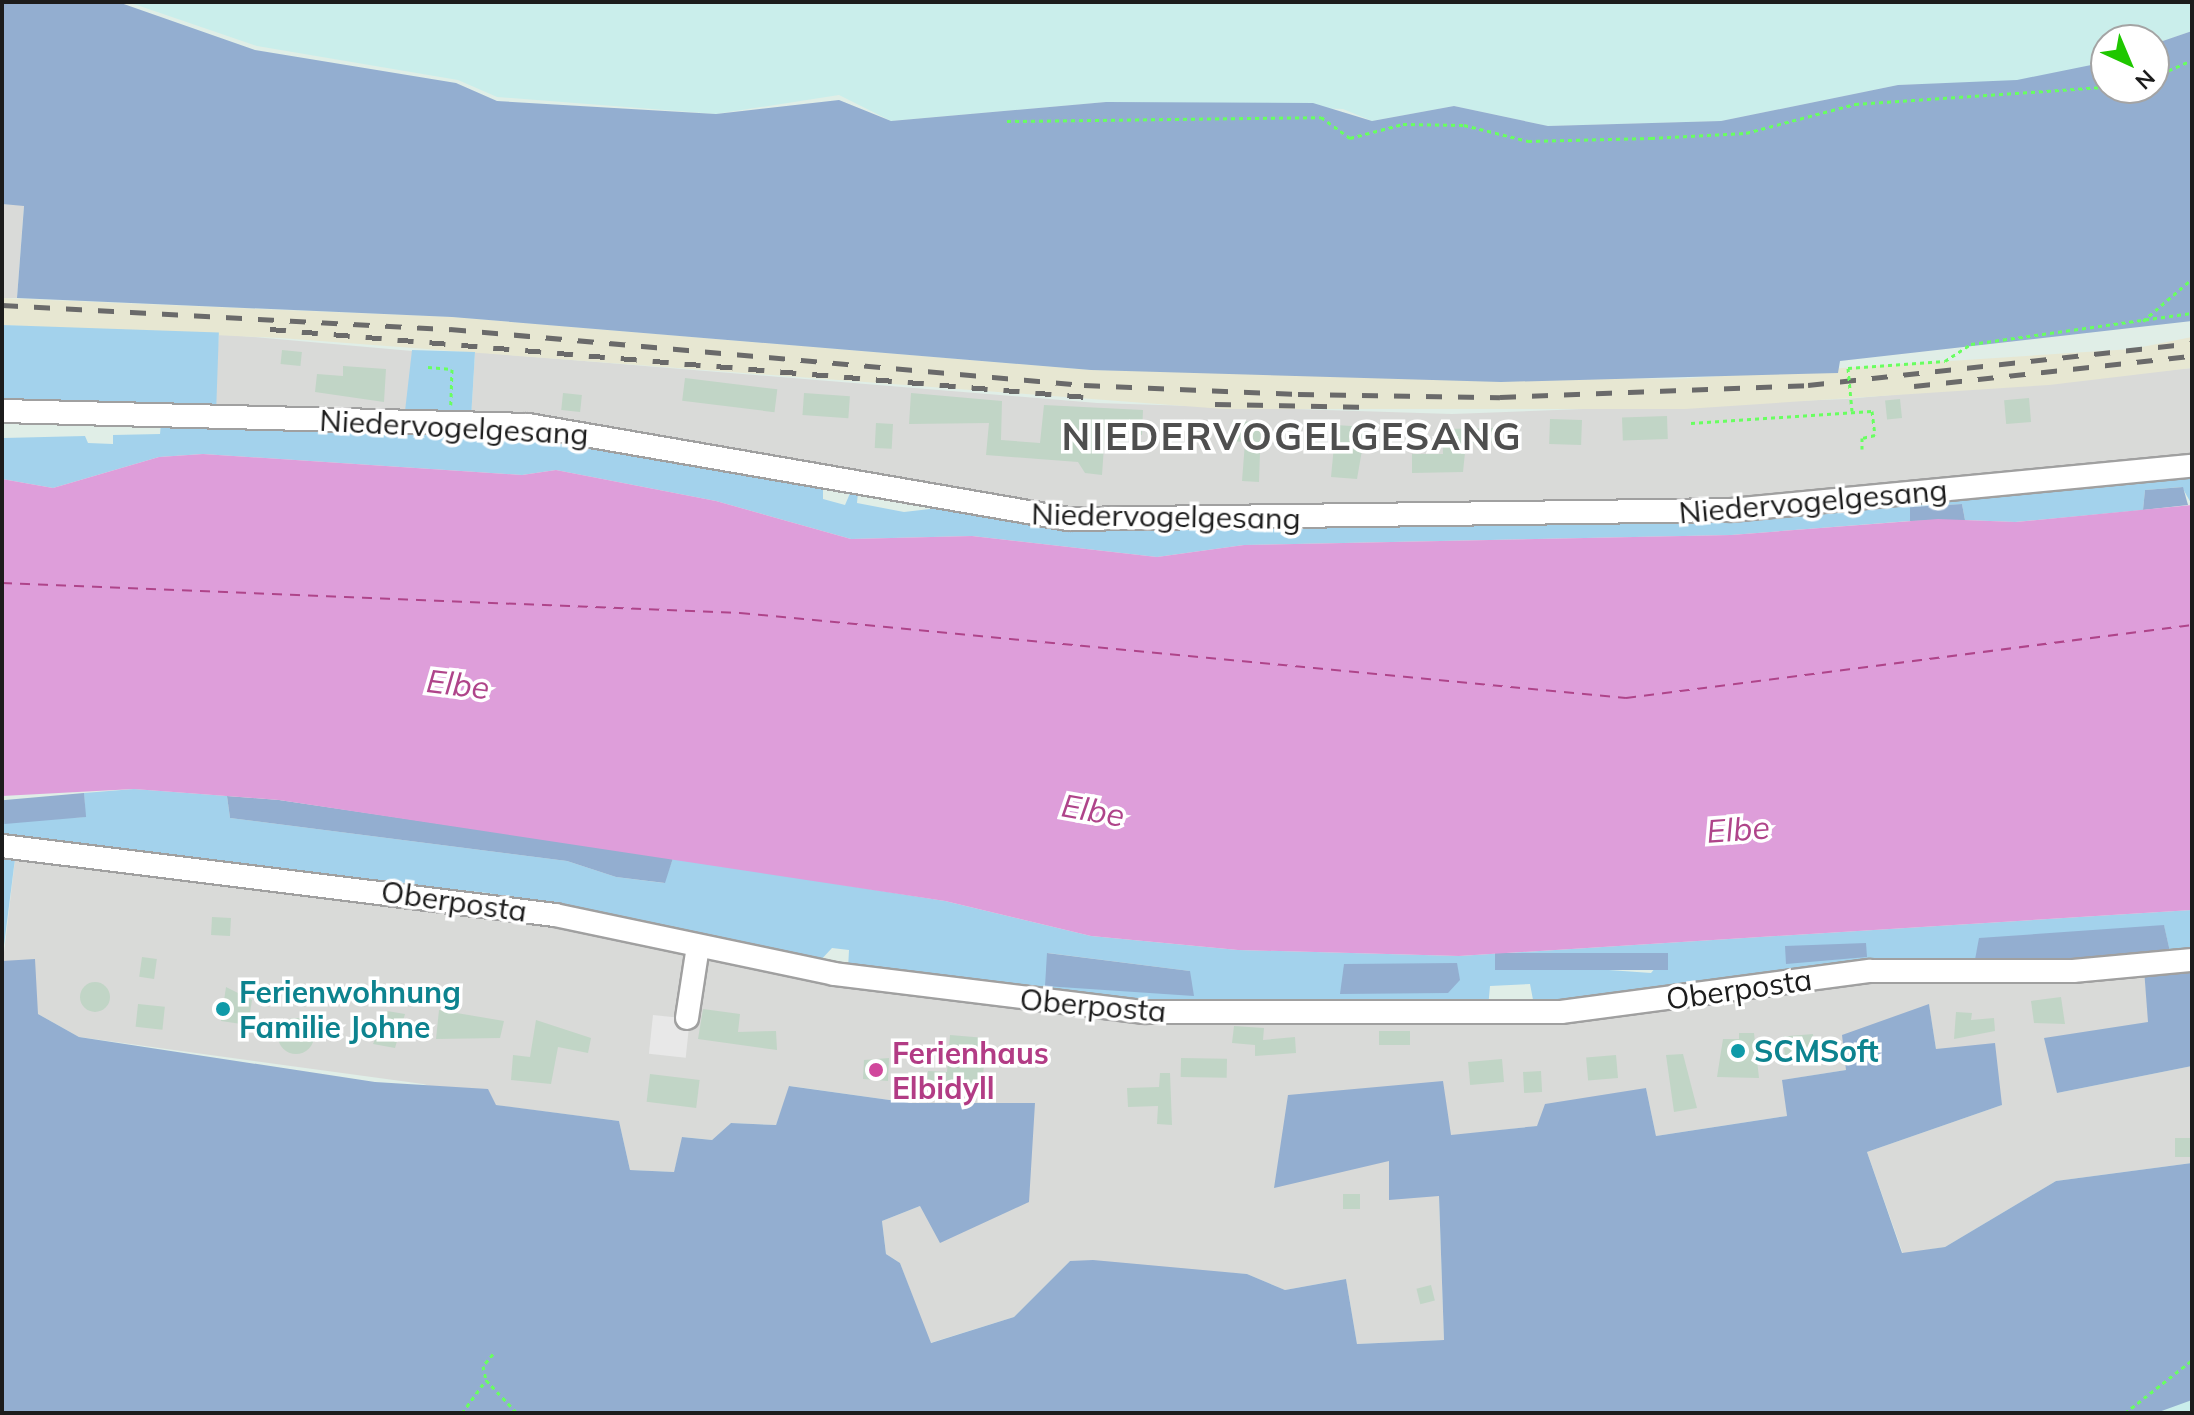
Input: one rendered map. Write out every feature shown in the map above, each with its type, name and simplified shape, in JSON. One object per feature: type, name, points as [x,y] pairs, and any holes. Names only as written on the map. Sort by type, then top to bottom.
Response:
[{"type":"street","name":"Niedervogelgesang","points":[[2,411],[450,424],[594,433],[1068,519],[1732,510],[2192,466]]},
{"type":"street","name":"Oberposta","points":[[2,846],[525,911],[698,946],[975,995],[1144,1012],[1316,1016],[1561,1012],[1870,971],[2073,971],[2192,960]]},
{"type":"street","points":[[687,1018],[698,946]]},
{"type":"path","points":[[2170,70],[2192,60]]},
{"type":"path","points":[[1007,121],[1321,117],[1350,138],[1403,124],[1464,125],[1528,141],[1651,138],[1746,133],[1855,104],[2090,88]]},
{"type":"path","points":[[2143,321],[2192,279]]},
{"type":"path","points":[[1852,411],[1848,368],[1945,361],[1971,344],[2192,313]]},
{"type":"path","points":[[428,367],[452,369],[450,424]]},
{"type":"path","points":[[1691,423],[1844,417],[1852,411],[1872,411],[1875,435],[1862,438],[1862,449]]},
{"type":"path","points":[[493,1354],[483,1366],[486,1380],[517,1413]]},
{"type":"path","points":[[2125,1413],[2192,1360]]},
{"type":"path","points":[[462,1413],[486,1380]]},
{"type":"shaded area","points":[[2,2],[118,2],[255,50],[456,83],[497,101],[716,114],[839,100],[891,121],[1106,102],[1313,103],[1372,121],[1454,106],[1548,126],[1721,121],[1898,85],[2017,80],[2090,65],[2090,104],[2170,104],[2170,39],[2192,31],[2192,321],[1840,361],[1838,373],[1501,382],[1091,370],[452,317],[17,298],[24,206],[2,204]]},
{"type":"shaded area","points":[[128,2],[2192,2],[2192,31],[2170,39],[2170,24],[2090,24],[2090,67],[2017,81],[1898,85],[1721,121],[1548,126],[1454,106],[1372,121],[1343,109],[1106,102],[891,121],[839,95],[716,114],[497,97],[458,80],[257,46]]},
{"type":"shaded area","points":[[2,204],[24,205],[17,298],[2,298]]},
{"type":"shaded area","points":[[2,298],[452,317],[1091,370],[1676,379],[2132,349],[2192,337],[2192,368],[2049,385],[1685,409],[1224,409],[280,338],[2,325]]},
{"type":"shaded area","points":[[2,325],[219,333],[216,412],[2,404]]},
{"type":"shaded area","points":[[219,334],[412,351],[406,426],[212,409]]},
{"type":"shaded area","points":[[412,350],[475,352],[471,419],[404,420]]},
{"type":"shaded area","points":[[475,352],[1097,403],[1452,414],[1846,399],[2192,368],[2192,457],[1736,505],[1065,513],[471,419]]},
{"type":"shaded area","points":[[161,423],[526,432],[823,486],[823,499],[845,505],[851,491],[858,492],[857,503],[904,512],[947,507],[1155,531],[2045,491],[2192,471],[2192,505],[2182,487],[2145,490],[2143,510],[2015,522],[1965,520],[1962,504],[1911,507],[1910,521],[1731,535],[1244,545],[1157,557],[972,536],[851,539],[716,501],[556,470],[522,475],[203,454],[159,457],[53,488],[2,479],[2,425],[4,438],[85,436],[88,443],[113,444],[113,435],[160,434]]},
{"type":"shaded area","points":[[2183,487],[2188,505],[2143,510],[2145,490]]},
{"type":"shaded area","points":[[1962,504],[1965,520],[1910,521],[1910,507]]},
{"type":"shaded area","points":[[134,789],[227,796],[230,818],[567,861],[616,877],[664,883],[673,858],[945,901],[1091,936],[1238,950],[1459,956],[2192,910],[2192,954],[2171,956],[2164,926],[1974,965],[1534,1005],[1530,984],[1490,986],[1488,1008],[1146,1007],[889,969],[885,976],[848,969],[849,950],[832,948],[818,963],[488,893],[2,840],[2,821],[85,817],[84,793]],"holes":[[[1048,953],[1190,971],[1046,986]],[[1668,953],[1651,973],[1495,962],[1496,961]]]},
{"type":"shaded area","points":[[84,793],[86,817],[4,824],[2,800]]},
{"type":"shaded area","points":[[227,796],[279,800],[673,858],[665,883],[616,877],[567,861],[230,818]]},
{"type":"shaded area","points":[[2,851],[16,851],[2,961]]},
{"type":"shaded area","points":[[16,851],[405,898],[1142,1017],[1313,1024],[1561,1015],[1770,986],[2144,969],[2149,1022],[2057,1093],[2192,1066],[2192,1163],[2056,1181],[1945,1247],[1903,1254],[1867,1152],[2002,1105],[1936,1049],[1929,1005],[1846,1070],[1783,1080],[1787,1116],[1656,1136],[1646,1088],[1537,1126],[1450,1136],[1442,1081],[1275,1187],[1389,1160],[1439,1196],[1444,1340],[1357,1344],[1346,1279],[1285,1290],[1247,1274],[1070,1261],[1014,1317],[930,1343],[900,1263],[886,1254],[882,1221],[920,1206],[911,1103],[790,1086],[776,1125],[731,1123],[712,1140],[683,1137],[674,1172],[630,1170],[619,1121],[495,1105],[423,1084],[79,1037],[38,1014],[3,961]]},
{"type":"shaded area","points":[[2164,925],[2171,956],[1974,965],[1979,938]]},
{"type":"shaded area","points":[[1866,943],[1867,957],[1786,964],[1785,946]]},
{"type":"shaded area","points":[[1047,953],[1190,971],[1194,996],[1045,986]]},
{"type":"shaded area","points":[[1495,953],[1668,953],[1668,970],[1495,970]]},
{"type":"shaded area","points":[[35,959],[38,1014],[79,1037],[375,1082],[488,1089],[496,1105],[619,1121],[630,1170],[674,1172],[682,1137],[712,1140],[731,1123],[776,1125],[789,1086],[911,1103],[1035,1103],[1029,1202],[940,1243],[920,1206],[882,1221],[886,1254],[900,1263],[931,1343],[1014,1317],[1070,1261],[1093,1260],[1247,1274],[1285,1290],[1346,1279],[1357,1344],[1444,1340],[1439,1196],[1389,1200],[1389,1161],[1274,1188],[1288,1095],[1443,1081],[1451,1135],[1537,1126],[1545,1104],[1646,1088],[1656,1136],[1787,1116],[1782,1080],[1846,1070],[1842,1035],[1929,1004],[1936,1049],[1995,1043],[2002,1105],[1867,1152],[1902,1253],[1945,1247],[2056,1181],[2192,1163],[2192,1400],[2156,1413],[2,1413],[2,961]]},
{"type":"shaded area","points":[[1457,963],[1460,980],[1448,993],[1340,994],[1344,964]]},
{"type":"shaded area","points":[[2192,965],[2192,1066],[2057,1093],[2044,1038],[2148,1022],[2144,969]]},
{"type":"shaded area","points":[[653,1015],[690,1019],[686,1058],[649,1054]]},
{"type":"shaded area","points":[[2192,1400],[2192,1413],[2157,1413],[2168,1407]]},
{"type":"water","name":"Elbe","points":[[203,454],[522,475],[556,470],[716,501],[851,539],[972,536],[1157,557],[1244,545],[1731,535],[1938,519],[2016,522],[2192,505],[2192,910],[1459,956],[1238,950],[1091,936],[945,901],[279,800],[134,789],[2,796],[2,479],[53,488],[159,457]]},
{"type":"building","points":[[282,350],[302,352],[300,366],[281,364]]},
{"type":"building","points":[[343,366],[386,369],[384,402],[315,392],[317,374],[343,376]]},
{"type":"building","points":[[685,378],[777,389],[775,412],[682,401]]},
{"type":"building","points":[[563,393],[582,395],[580,412],[561,410]]},
{"type":"building","points":[[804,393],[850,396],[848,418],[802,415]]},
{"type":"building","points":[[911,393],[1002,401],[1001,440],[1040,443],[1044,405],[1143,410],[1142,435],[1105,432],[1102,475],[1085,473],[1078,462],[986,455],[989,423],[909,424]]},
{"type":"building","points":[[2029,398],[2031,422],[2006,424],[2004,400]]},
{"type":"building","points":[[1900,399],[1902,418],[1887,419],[1885,401]]},
{"type":"building","points":[[1667,416],[1668,439],[1623,441],[1622,418]]},
{"type":"building","points":[[1550,419],[1582,420],[1581,445],[1549,444]]},
{"type":"building","points":[[1232,421],[1261,422],[1259,482],[1242,481],[1245,442],[1230,441]]},
{"type":"building","points":[[876,423],[893,424],[892,449],[875,448]]},
{"type":"building","points":[[1336,425],[1366,427],[1357,479],[1331,477]]},
{"type":"building","points":[[1502,428],[1502,442],[1466,443],[1463,472],[1412,473],[1412,454],[1443,454],[1442,429]]},
{"type":"building","points":[[212,917],[231,918],[230,936],[211,935]]},
{"type":"building","points":[[142,957],[157,959],[154,979],[139,977]]},
{"type":"building","points":[[95,982],[105,987],[110,997],[105,1007],[95,1012],[85,1007],[80,997],[85,987]]},
{"type":"building","points":[[226,987],[252,1000],[248,1025],[221,1021]]},
{"type":"building","points":[[2061,997],[2065,1024],[2034,1023],[2031,1001]]},
{"type":"building","points":[[138,1004],[165,1007],[162,1030],[136,1027]]},
{"type":"building","points":[[703,1009],[740,1014],[738,1032],[776,1031],[777,1050],[698,1039]]},
{"type":"building","points":[[439,1010],[504,1021],[500,1038],[436,1039]]},
{"type":"building","points":[[387,1011],[405,1014],[395,1048],[373,1044]]},
{"type":"building","points":[[1956,1012],[1972,1013],[1971,1020],[1994,1018],[1995,1031],[1954,1039]]},
{"type":"building","points":[[296,1018],[309,1023],[314,1036],[309,1049],[296,1054],[283,1049],[278,1036],[283,1023]]},
{"type":"building","points":[[536,1020],[591,1038],[588,1053],[558,1047],[551,1084],[511,1080],[513,1055],[530,1057]]},
{"type":"building","points":[[1234,1026],[1264,1028],[1263,1040],[1295,1037],[1296,1053],[1255,1056],[1255,1045],[1232,1043]]},
{"type":"building","points":[[1379,1031],[1410,1031],[1410,1045],[1379,1045]]},
{"type":"building","points":[[1739,1033],[1754,1033],[1759,1078],[1717,1077],[1723,1039],[1739,1039]]},
{"type":"building","points":[[1813,1034],[1815,1058],[1785,1061],[1783,1037]]},
{"type":"building","points":[[950,1035],[986,1038],[982,1089],[927,1085],[928,1071],[947,1072]]},
{"type":"building","points":[[1683,1054],[1697,1108],[1674,1112],[1666,1055]]},
{"type":"building","points":[[1616,1055],[1618,1078],[1588,1081],[1586,1058]]},
{"type":"building","name":"Ferienhaus Elbidyll","points":[[889,1058],[888,1081],[863,1079],[864,1060]]},
{"type":"building","points":[[1181,1058],[1227,1059],[1227,1078],[1181,1077]]},
{"type":"building","points":[[1502,1059],[1504,1082],[1470,1085],[1468,1062]]},
{"type":"building","points":[[1541,1071],[1542,1092],[1524,1093],[1523,1072]]},
{"type":"building","points":[[1160,1073],[1170,1073],[1172,1125],[1157,1124],[1158,1106],[1128,1107],[1127,1088],[1159,1087]]},
{"type":"building","points":[[650,1074],[700,1080],[696,1108],[647,1102]]},
{"type":"building","points":[[2175,1138],[2192,1138],[2192,1157],[2175,1157]]},
{"type":"building","points":[[1343,1194],[1360,1194],[1360,1209],[1343,1209]]},
{"type":"building","points":[[1431,1285],[1435,1301],[1420,1304],[1416,1289]]},
{"type":"ferry route","points":[[2,583],[740,613],[1626,698],[2192,625]]},
{"type":"railway","points":[[2,305],[450,329],[1084,385],[1298,394],[1500,397],[1808,385],[2192,343]]},
{"type":"railway","points":[[270,329],[1087,397]]},
{"type":"railway","points":[[1914,386],[2192,356]]},
{"type":"railway","points":[[1215,404],[1371,407]]},
{"type":"place","name":"Ferienwohnung Familie Johne","points":[[223,1009]]},
{"type":"place","name":"SCMSoft","points":[[1738,1051]]},
{"type":"place","name":"Ferienhaus Elbidyll","points":[[876,1070]]},
{"type":"district","name":"NIEDERVOGELGESANG","points":[[1292,437]]}]
